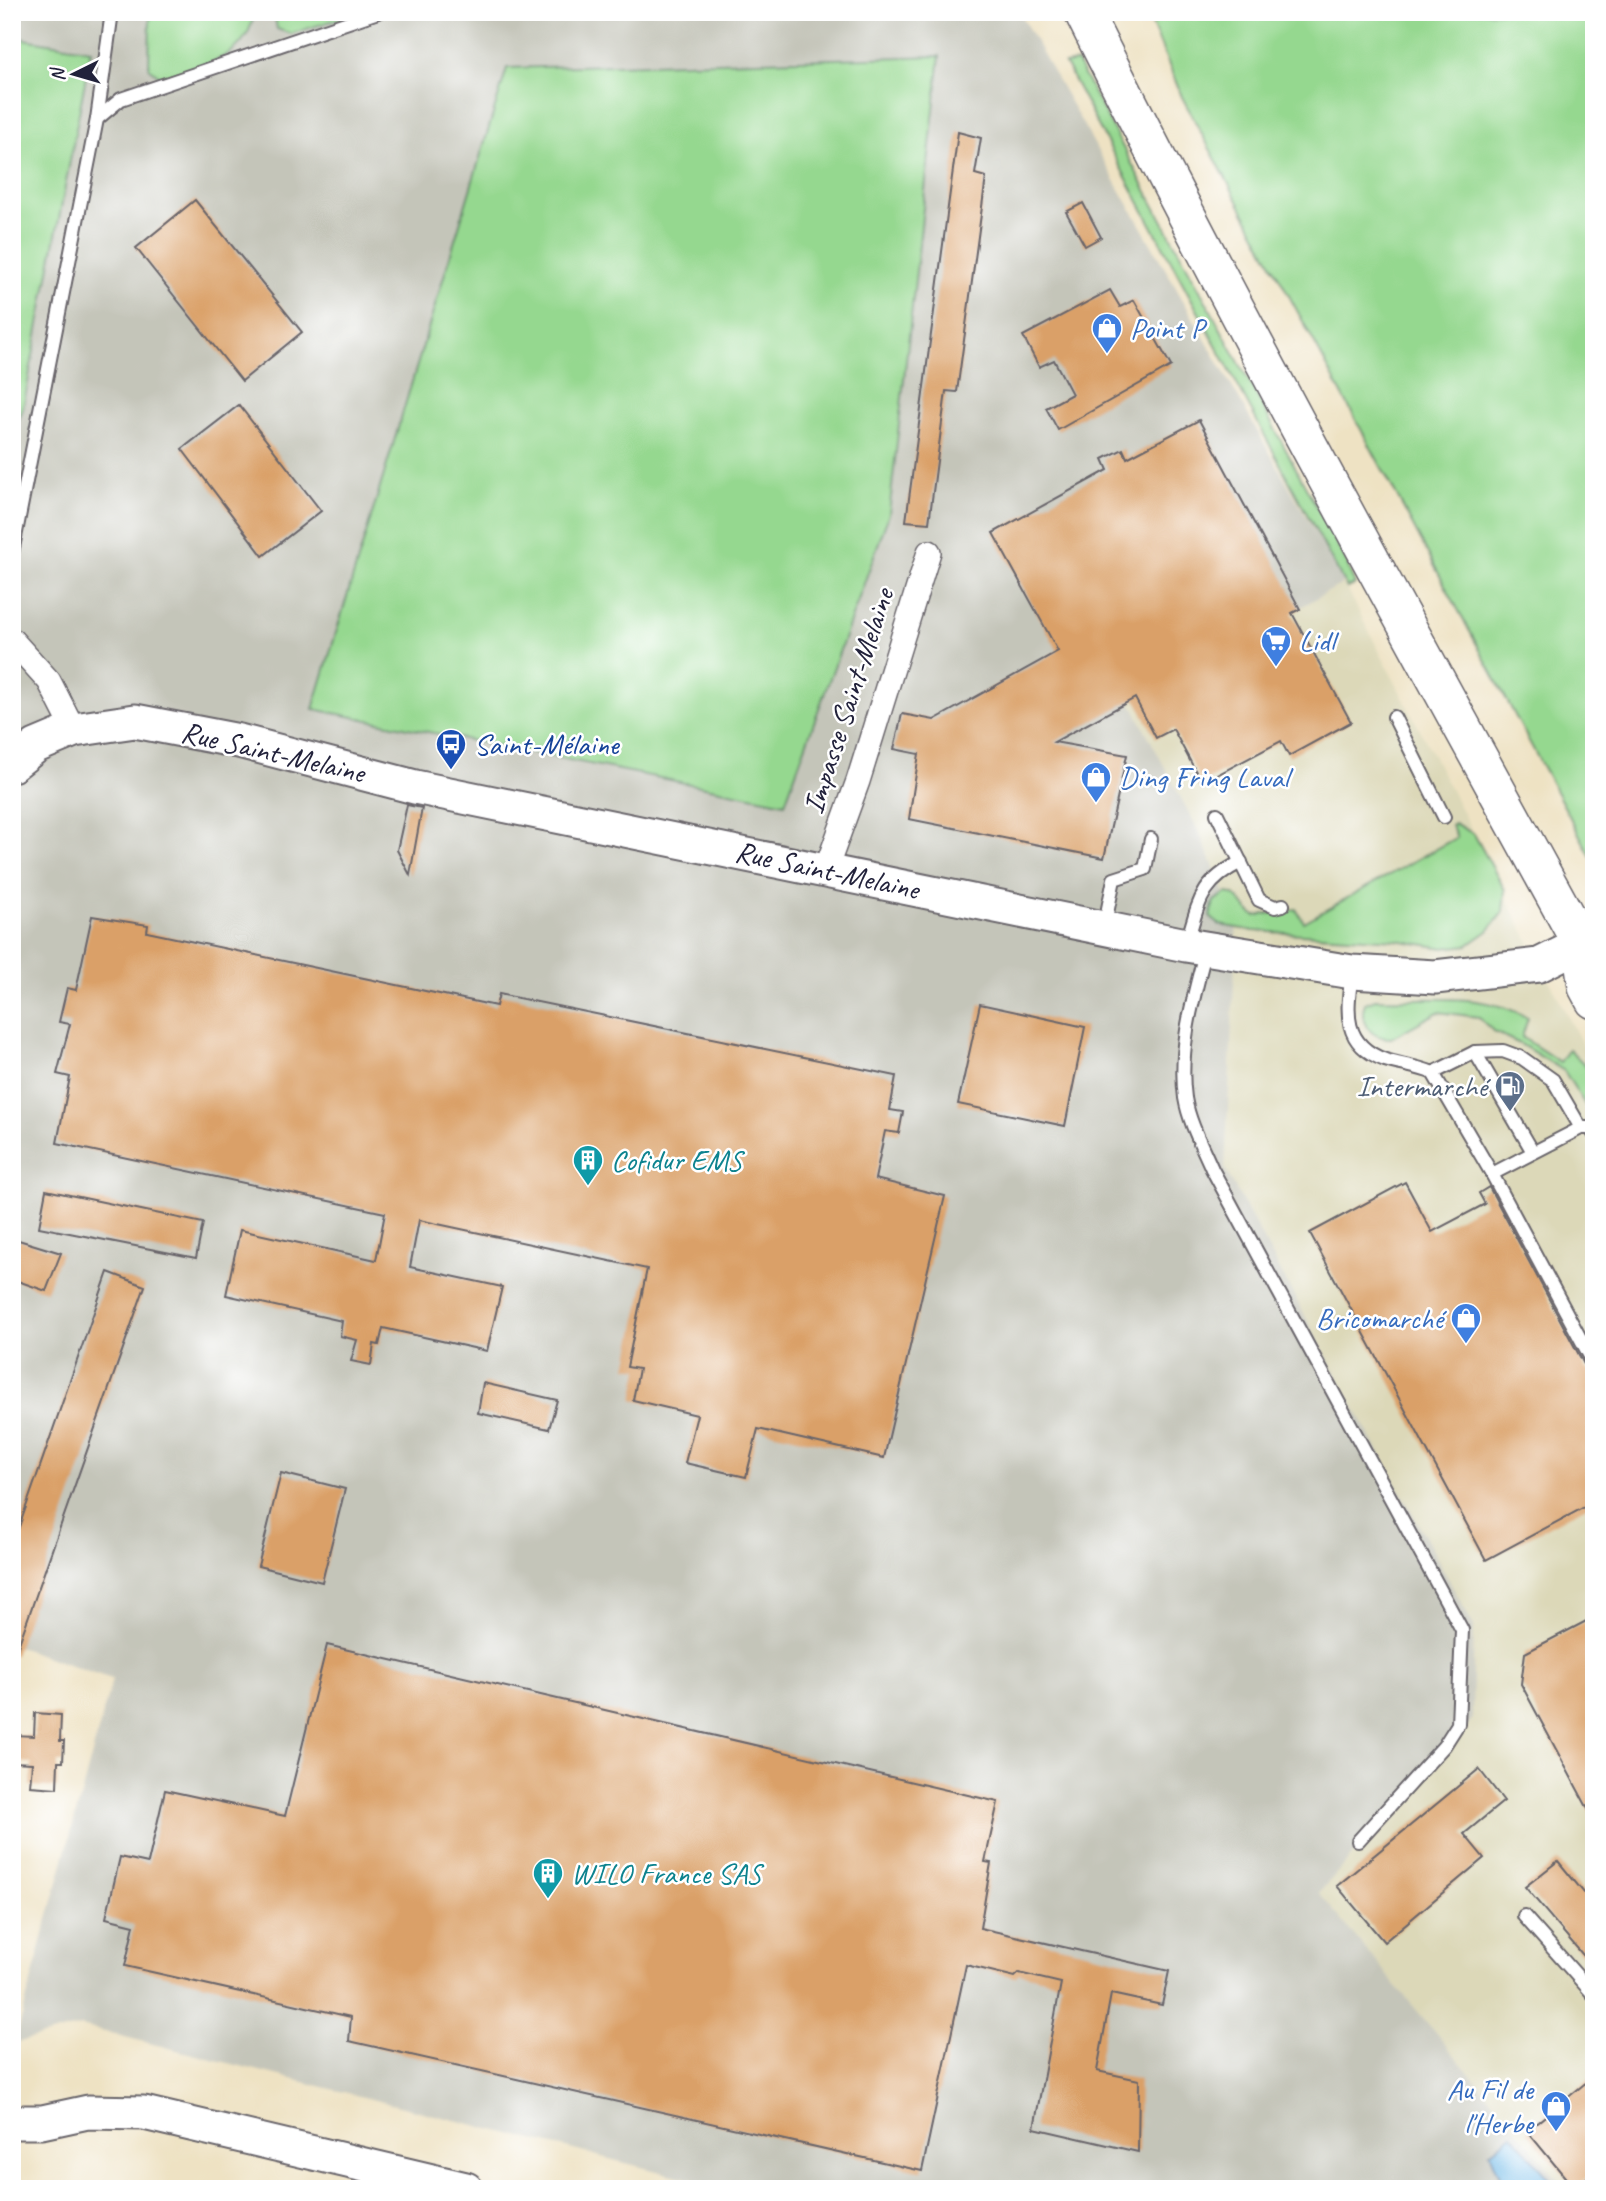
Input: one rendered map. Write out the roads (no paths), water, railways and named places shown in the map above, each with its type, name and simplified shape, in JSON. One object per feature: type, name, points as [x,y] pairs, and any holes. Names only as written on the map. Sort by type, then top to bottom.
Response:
[{"type":"main road","points":[[1071,12],[1157,160],[1590,946],[1587,987],[1594,1000]]},
{"type":"main road","points":[[1083,12],[1157,160]]},
{"type":"main road","name":"Rue Saint-Melaine","points":[[12,765],[36,746],[74,730],[135,721],[239,741],[415,787],[826,869],[1104,929],[1352,972],[1435,977],[1539,965],[1590,946]]},
{"type":"main road","points":[[12,2137],[27,2122],[88,2112],[144,2113],[466,2189]]},
{"type":"street","name":"Impasse Saint-Melaine","points":[[826,869],[858,781],[929,552]]},
{"type":"street","points":[[12,639],[49,681],[74,730]]},
{"type":"lane","points":[[12,553],[97,119],[112,12]]},
{"type":"lane","points":[[97,119],[121,99],[378,12]]},
{"type":"lane","points":[[1394,717],[1444,817]]},
{"type":"lane","points":[[1217,814],[1259,900],[1275,907],[1283,905]]},
{"type":"lane","points":[[1104,929],[1114,879],[1145,869],[1151,839]]},
{"type":"lane","points":[[1241,862],[1211,880],[1201,896],[1193,998],[1184,1067],[1185,1099],[1212,1169],[1462,1630],[1458,1724],[1444,1746],[1358,1841]]},
{"type":"lane","points":[[1352,972],[1346,1012],[1351,1030],[1359,1041],[1385,1059],[1433,1073],[1475,1052],[1503,1051],[1522,1058],[1553,1080],[1581,1128]]},
{"type":"lane","points":[[1475,1052],[1533,1152]]},
{"type":"lane","points":[[1433,1073],[1492,1174],[1594,1364]]},
{"type":"lane","points":[[1492,1174],[1581,1128],[1591,1128],[1594,1134]]},
{"type":"lane","points":[[1524,1916],[1594,1995]]},
{"type":"water","points":[[1512,2134],[1558,2189],[1505,2189],[1490,2152]]},
{"type":"place","name":"Point P","points":[[1107,355]]},
{"type":"place","name":"Lidl","points":[[1276,668]]},
{"type":"place","name":"Saint-Mélaine","points":[[451,771]]},
{"type":"place","name":"Ding Fring Laval","points":[[1096,804]]},
{"type":"place","name":"Intermarché","points":[[1510,1113]]},
{"type":"place","name":"Cofidur EMS","points":[[588,1187]]},
{"type":"place","name":"Bricomarché","points":[[1466,1345]]},
{"type":"place","name":"WILO France SAS","points":[[548,1900]]},
{"type":"place","name":"Au Fil de l'Herbe","points":[[1556,2133]]}]
